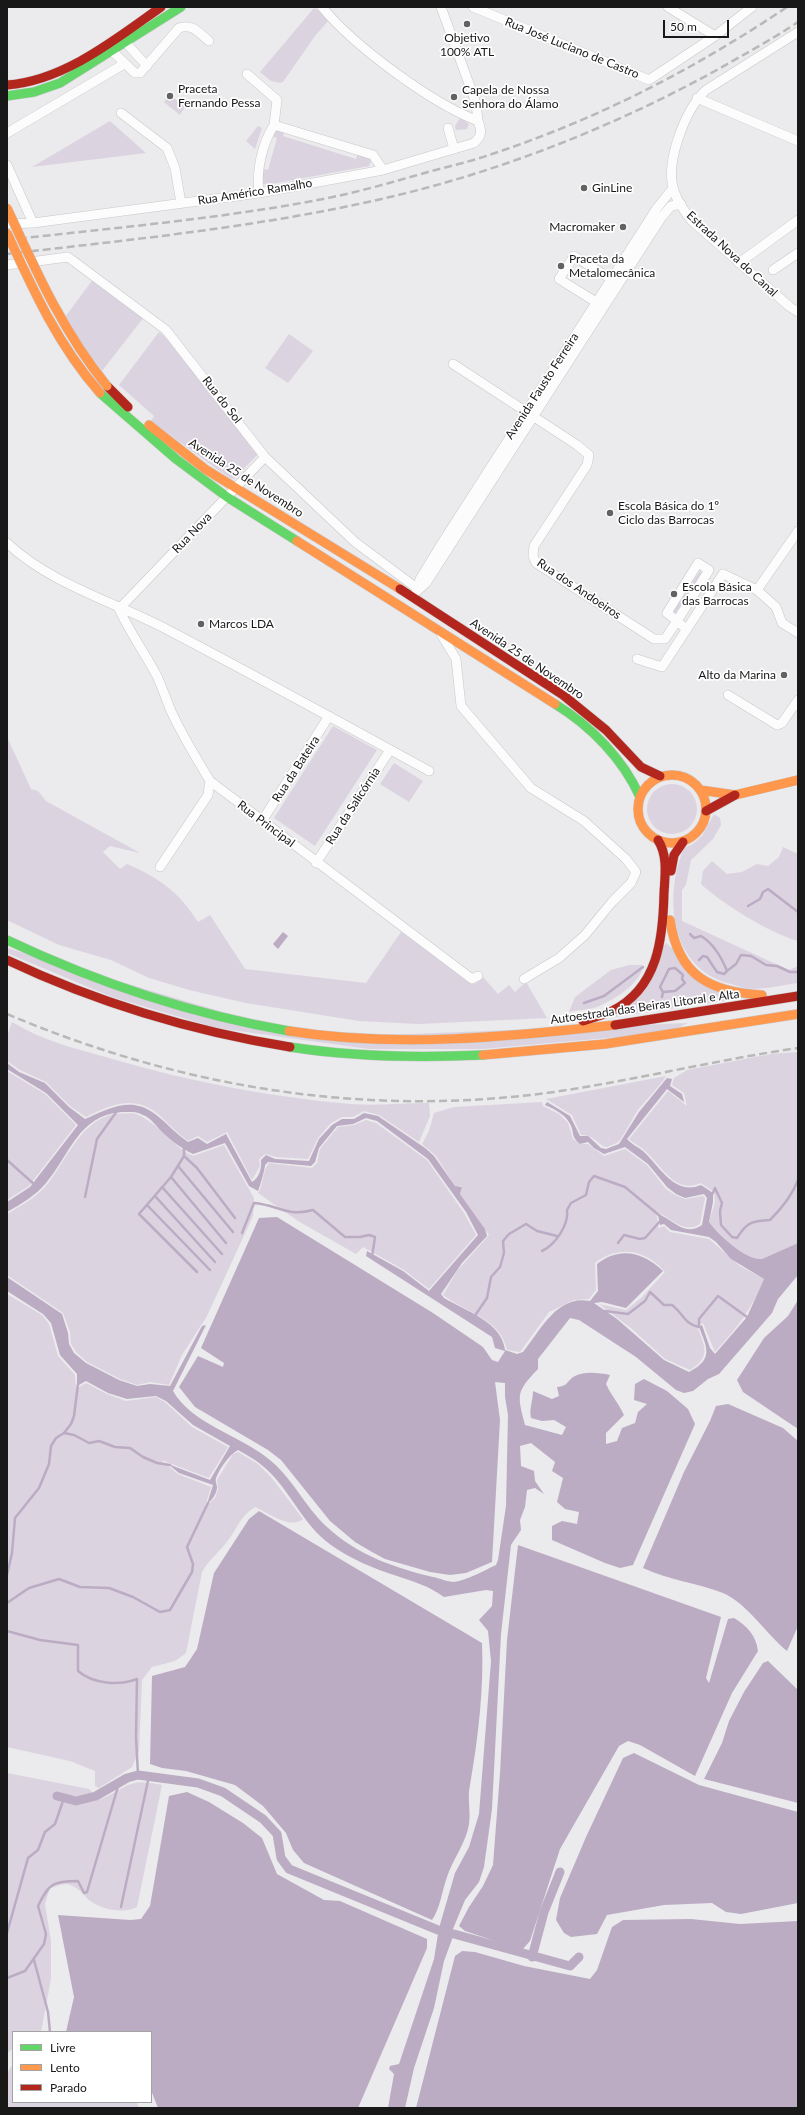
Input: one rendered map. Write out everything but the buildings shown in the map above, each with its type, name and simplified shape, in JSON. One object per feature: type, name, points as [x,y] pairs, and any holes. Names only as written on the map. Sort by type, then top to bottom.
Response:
[{"type":"main road","points":[[7,85],[14,85],[49,76],[102,46],[161,7]]},
{"type":"main road","points":[[7,96],[23,95],[42,91],[60,84],[181,7]]},
{"type":"main road","name":"Avenida 25 de Novembro","points":[[7,208],[55,313],[104,389],[176,459],[227,498],[559,706],[599,739],[624,766],[635,783],[640,797]]},
{"type":"main road","name":"Avenida 25 de Novembro","points":[[7,233],[46,319],[82,374],[104,389],[205,469],[412,598],[563,695],[606,730],[641,767],[660,776]]},
{"type":"main road","points":[[683,842],[670,844],[658,840],[645,831],[640,822],[638,812],[640,797],[649,784],[660,776],[677,776],[686,778],[700,790],[705,800],[706,811],[704,823],[698,832],[683,842],[675,850],[672,859],[669,911],[670,931],[674,945],[682,958],[703,980],[729,993],[743,995],[798,996]]},
{"type":"main road","points":[[706,811],[735,794],[798,780]]},
{"type":"main road","points":[[700,790],[735,794]]},
{"type":"main road","points":[[545,1032],[603,1015],[622,1006],[638,993],[654,971],[661,946],[665,860],[663,848],[658,840]]},
{"type":"main road","name":"Autoestrada das Beiras Litoral e Alta","points":[[7,940],[41,957],[118,989],[190,1010],[264,1026],[336,1036],[410,1039],[476,1038],[586,1029],[682,1016],[798,996]]},
{"type":"main road","points":[[7,960],[32,973],[111,1004],[186,1026],[264,1043],[334,1052],[410,1057],[588,1047],[687,1034],[798,1014]]},
{"type":"street","points":[[322,7],[335,23],[398,74],[462,115],[478,121],[476,103],[441,7]]},
{"type":"street","name":"Rua José Luciano de Castro","points":[[473,7],[649,80],[715,36]]},
{"type":"street","points":[[668,7],[715,36],[752,7]]},
{"type":"street","points":[[112,51],[135,73],[140,73],[179,28],[185,25],[192,27],[209,41]]},
{"type":"street","points":[[798,32],[706,90],[697,98],[798,141]]},
{"type":"street","points":[[126,43],[147,66]]},
{"type":"street","points":[[7,133],[124,64]]},
{"type":"street","points":[[248,74],[278,100],[274,124],[270,131],[258,169],[259,193]]},
{"type":"street","name":"Estrada Nova do Canal","points":[[697,98],[683,128],[674,153],[672,175],[673,188],[680,204],[691,220],[739,263],[795,307]]},
{"type":"street","points":[[121,113],[167,148],[175,168],[181,203]]},
{"type":"street","name":"Rua Américo Ramalho","points":[[7,224],[33,224],[259,193],[383,170],[474,143],[480,137],[481,129],[478,121]]},
{"type":"street","points":[[274,124],[373,155],[383,170]]},
{"type":"street","points":[[448,128],[454,150]]},
{"type":"street","points":[[7,165],[33,224]]},
{"type":"street","name":"Avenida Fausto Ferreira","points":[[529,414],[596,302],[657,208],[673,188]]},
{"type":"street","name":"Avenida Fausto Ferreira","points":[[412,598],[418,589],[420,579],[438,549],[661,218],[671,206],[680,204]]},
{"type":"street","points":[[739,263],[798,220]]},
{"type":"street","points":[[773,270],[798,253]]},
{"type":"street","points":[[596,302],[559,279],[574,256],[611,279]]},
{"type":"street","name":"Rua do Sol","points":[[7,264],[68,257],[166,330],[265,457],[355,542],[418,589]]},
{"type":"street","points":[[453,364],[529,414]]},
{"type":"street","name":"Rua dos Andoeiros","points":[[529,414],[585,450],[589,455],[587,465],[534,546],[532,556],[536,563],[654,639],[665,639],[677,622],[709,570],[698,563],[667,612],[677,622],[686,629]]},
{"type":"street","name":"Rua Nova","points":[[119,609],[265,457]]},
{"type":"street","points":[[757,590],[798,531]]},
{"type":"street","points":[[7,543],[23,556],[88,594],[167,630],[429,771]]},
{"type":"street","points":[[638,659],[662,667],[723,574],[757,590],[776,607],[782,623],[798,633]]},
{"type":"street","points":[[404,610],[412,598]]},
{"type":"street","name":"Rua Principal","points":[[119,609],[130,632],[142,649],[158,678],[171,710],[193,754],[210,781],[472,980],[478,976]]},
{"type":"street","points":[[439,631],[456,659],[461,706],[531,788],[584,821],[626,859],[636,872],[631,883],[612,902],[586,935],[559,958],[524,979]]},
{"type":"street","points":[[728,695],[777,725],[782,723],[798,700]]},
{"type":"street","name":"Rua da Bateira","points":[[262,821],[329,716]]},
{"type":"street","name":"Rua da Salicórnia","points":[[316,863],[390,750]]},
{"type":"street","points":[[160,867],[208,795],[210,781]]},
{"type":"shaded area","points":[[314,8],[323,13],[328,21],[315,36],[283,82],[280,83],[271,81],[260,72]]},
{"type":"shaded area","points":[[170,95],[185,107],[180,115],[164,102]]},
{"type":"shaded area","points":[[460,118],[469,124],[467,129],[456,130],[455,126]]},
{"type":"shaded area","points":[[110,121],[146,153],[32,167]]},
{"type":"shaded area","points":[[258,126],[262,128],[255,149],[246,141]]},
{"type":"shaded area","points":[[275,129],[285,130],[283,136],[356,159],[358,152],[372,159],[369,166],[266,185],[261,182],[261,168],[268,170],[277,138],[271,136]]},
{"type":"shaded area","points":[[94,278],[144,317],[102,371],[84,347],[65,317]]},
{"type":"shaded area","points":[[159,332],[175,345],[259,453],[234,479],[228,477],[151,421],[154,416],[119,385]]},
{"type":"shaded area","points":[[289,334],[313,351],[288,383],[265,368]]},
{"type":"shaded area","points":[[700,571],[702,573],[676,613],[673,612]]},
{"type":"shaded area","points":[[333,726],[377,750],[315,846],[274,818]]},
{"type":"shaded area","points":[[7,737],[31,789],[38,791],[46,801],[140,853],[110,846],[103,852],[120,869],[127,864],[149,874],[158,880],[176,894],[198,922],[210,915],[245,969],[366,983],[401,932],[475,984],[483,977],[498,994],[509,985],[515,992],[526,982],[547,1018],[419,1024],[359,1021],[246,1003],[189,990],[149,978],[111,960],[59,945],[7,920]]},
{"type":"shaded area","points":[[394,763],[423,781],[409,802],[380,784]]},
{"type":"shaded area","points":[[667,784],[677,784],[690,791],[697,804],[697,814],[690,827],[677,834],[667,834],[658,830],[651,823],[647,814],[647,804],[651,795],[658,788]]},
{"type":"shaded area","points":[[714,814],[720,818],[721,825],[713,839],[691,860],[686,885],[682,890],[682,921],[789,970],[798,966],[798,983],[769,988],[752,989],[731,984],[711,976],[695,963],[684,948],[677,929],[674,909],[674,888],[677,868],[684,848],[693,844],[702,836]]},
{"type":"shaded area","points":[[783,847],[798,854],[798,941],[774,932],[733,909],[701,884],[703,871],[712,861],[727,874],[742,872],[757,864],[768,866],[779,857]]},
{"type":"shaded area","points":[[283,932],[288,936],[278,949],[273,944]]},
{"type":"shaded area","points":[[666,943],[730,1000],[615,1017]]},
{"type":"shaded area","points":[[7,948],[310,1038],[688,1023],[676,1029],[619,1037],[482,1049],[369,1049],[217,1028],[112,997],[7,953]]},
{"type":"shaded area","points":[[629,965],[642,965],[643,967],[636,980],[624,992],[597,1007],[569,1012],[575,997],[611,970]]},
{"type":"shaded area","points":[[12,1022],[35,1034],[71,1047],[198,1081],[289,1097],[360,1105],[429,1103],[430,1116],[419,1142],[379,1115],[364,1111],[353,1117],[342,1117],[331,1123],[318,1138],[308,1159],[276,1157],[265,1154],[259,1159],[260,1166],[252,1180],[227,1132],[207,1142],[198,1136],[188,1141],[158,1114],[149,1108],[140,1104],[131,1103],[113,1106],[86,1117],[70,1106],[46,1082],[20,1070],[7,1061],[7,1036]]},
{"type":"shaded area","points":[[798,1052],[798,1243],[762,1259],[755,1258],[740,1251],[719,1233],[709,1222],[715,1202],[714,1192],[701,1183],[692,1186],[683,1185],[676,1182],[669,1177],[651,1156],[629,1139],[668,1091],[687,1106],[684,1093],[672,1085],[674,1078],[687,1070],[771,1054]]},
{"type":"shaded area","points":[[7,1063],[19,1072],[45,1083],[69,1107],[85,1119],[112,1108],[129,1105],[146,1109],[155,1114],[179,1136],[188,1142],[198,1138],[207,1144],[226,1134],[252,1182],[258,1175],[261,1160],[266,1155],[275,1159],[309,1161],[319,1139],[332,1125],[342,1119],[354,1119],[364,1113],[378,1116],[425,1148],[434,1156],[455,1186],[462,1187],[460,1194],[485,1229],[487,1236],[462,1263],[441,1294],[444,1298],[482,1318],[497,1332],[502,1340],[505,1350],[517,1354],[523,1352],[550,1316],[559,1309],[568,1303],[578,1300],[590,1301],[598,1291],[597,1264],[606,1258],[623,1253],[647,1259],[663,1271],[626,1308],[602,1302],[594,1303],[617,1319],[664,1360],[689,1372],[697,1367],[705,1358],[706,1347],[699,1327],[702,1325],[710,1348],[715,1354],[747,1317],[764,1279],[731,1259],[716,1242],[709,1237],[671,1230],[664,1224],[660,1225],[658,1214],[684,1228],[696,1228],[702,1225],[707,1198],[704,1194],[685,1198],[676,1194],[667,1187],[648,1164],[625,1147],[604,1154],[588,1142],[580,1144],[575,1138],[571,1125],[567,1119],[545,1105],[547,1102],[570,1116],[580,1136],[588,1136],[601,1148],[606,1149],[619,1144],[639,1112],[667,1078],[672,1079],[670,1086],[682,1094],[684,1102],[667,1089],[627,1139],[644,1152],[669,1179],[676,1184],[684,1187],[701,1185],[713,1193],[713,1202],[709,1222],[726,1240],[740,1251],[755,1258],[762,1259],[798,1243],[798,1275],[778,1299],[772,1313],[719,1374],[708,1379],[693,1391],[684,1393],[676,1390],[636,1357],[579,1320],[570,1318],[538,1359],[538,1369],[522,1389],[520,1400],[525,1425],[562,1435],[566,1427],[554,1420],[542,1421],[531,1418],[530,1411],[533,1391],[552,1399],[559,1396],[557,1387],[566,1384],[579,1374],[597,1373],[610,1375],[606,1384],[624,1415],[606,1433],[606,1444],[617,1441],[622,1428],[635,1423],[638,1412],[647,1404],[634,1400],[635,1384],[644,1379],[667,1391],[688,1409],[695,1424],[633,1565],[620,1568],[552,1540],[552,1526],[562,1521],[577,1524],[579,1512],[565,1509],[557,1502],[563,1478],[552,1471],[555,1462],[531,1443],[520,1446],[521,1466],[534,1471],[535,1481],[544,1494],[535,1488],[527,1490],[525,1507],[520,1520],[521,1530],[511,1545],[501,1634],[492,1809],[484,1867],[479,1882],[465,1900],[453,1929],[454,1934],[444,1961],[434,2008],[414,2068],[405,2108],[388,2108],[394,2074],[389,2069],[390,2066],[399,2064],[434,1959],[439,1928],[455,1873],[469,1847],[479,1814],[491,1661],[488,1631],[479,1620],[492,1606],[493,1591],[486,1590],[444,1597],[422,1585],[371,1567],[346,1555],[320,1536],[269,1472],[254,1459],[238,1450],[228,1458],[220,1470],[216,1478],[216,1493],[207,1504],[213,1485],[179,1473],[168,1464],[210,1480],[230,1446],[193,1425],[166,1401],[156,1396],[127,1399],[108,1393],[86,1381],[77,1386],[77,1374],[60,1355],[51,1323],[43,1314],[7,1291],[7,1277],[62,1314],[68,1333],[69,1344],[74,1353],[86,1363],[119,1380],[137,1386],[150,1384],[170,1386],[202,1326],[206,1325],[173,1391],[181,1402],[191,1412],[203,1420],[266,1457],[291,1482],[319,1519],[339,1537],[351,1545],[364,1553],[391,1565],[454,1582],[470,1577],[496,1565],[498,1560],[506,1506],[508,1415],[505,1397],[505,1383],[495,1382],[500,1420],[492,1562],[466,1573],[450,1575],[430,1572],[385,1559],[355,1542],[330,1521],[281,1460],[268,1450],[195,1407],[179,1387],[198,1356],[223,1367],[224,1363],[201,1348],[259,1218],[277,1217],[433,1313],[483,1347],[492,1360],[498,1362],[505,1351],[495,1348],[492,1337],[366,1256],[367,1251],[403,1271],[429,1291],[478,1235],[466,1212],[428,1159],[377,1121],[366,1118],[353,1124],[337,1126],[319,1148],[315,1162],[311,1166],[268,1162],[265,1165],[258,1191],[249,1186],[225,1143],[193,1154],[172,1141],[146,1116],[133,1112],[122,1112],[107,1115],[95,1120],[76,1138],[42,1188],[7,1212],[7,1202],[30,1187],[78,1125],[46,1093],[7,1069]]},
{"type":"shaded area","points":[[7,1071],[45,1094],[76,1125],[29,1186],[7,1200]]},
{"type":"shaded area","points":[[666,1076],[638,1110],[624,1135],[618,1142],[607,1147],[586,1135],[581,1135],[572,1115],[546,1099]]},
{"type":"shaded area","points":[[542,1102],[543,1106],[559,1114],[568,1123],[573,1139],[580,1144],[588,1144],[604,1156],[625,1149],[647,1165],[666,1189],[675,1195],[685,1199],[703,1196],[705,1198],[700,1224],[694,1227],[683,1226],[656,1212],[659,1228],[664,1226],[670,1232],[709,1239],[740,1266],[764,1279],[755,1300],[743,1318],[715,1352],[703,1323],[697,1326],[704,1345],[704,1355],[697,1365],[690,1370],[665,1359],[632,1329],[599,1304],[626,1310],[642,1297],[665,1272],[649,1258],[641,1254],[622,1252],[604,1257],[595,1263],[596,1290],[589,1299],[574,1300],[549,1312],[520,1352],[507,1350],[498,1331],[490,1323],[443,1295],[457,1271],[489,1235],[460,1194],[462,1186],[455,1186],[436,1156],[422,1144],[429,1131],[434,1113],[454,1107]]},
{"type":"shaded area","points":[[132,1113],[141,1116],[156,1126],[177,1145],[193,1156],[224,1145],[254,1198],[253,1216],[207,1316],[182,1355],[169,1385],[150,1382],[137,1385],[120,1379],[87,1362],[76,1352],[71,1344],[70,1332],[63,1313],[7,1275],[7,1214],[30,1200],[45,1187],[74,1144],[89,1127],[107,1116]]},
{"type":"shaded area","points":[[366,1120],[376,1123],[427,1160],[464,1213],[476,1235],[429,1289],[404,1270],[363,1247],[356,1254],[298,1221],[258,1193],[265,1170],[269,1163],[312,1168],[317,1163],[320,1149],[338,1127],[354,1125]]},
{"type":"shaded area","points":[[7,1294],[42,1315],[49,1324],[58,1356],[75,1375],[76,1389],[86,1383],[107,1394],[126,1401],[156,1397],[165,1402],[192,1427],[228,1447],[209,1478],[161,1460],[178,1474],[211,1487],[205,1507],[215,1498],[218,1489],[217,1480],[233,1454],[238,1452],[258,1464],[271,1477],[303,1519],[298,1522],[286,1522],[255,1507],[245,1515],[230,1538],[207,1564],[202,1572],[186,1653],[175,1661],[152,1667],[142,1680],[139,1751],[132,1767],[99,1788],[95,1786],[95,1771],[70,1761],[7,1747]]},
{"type":"shaded area","points":[[798,1300],[798,1429],[743,1392],[737,1380],[764,1338],[788,1316]]},
{"type":"shaded area","points":[[728,1404],[783,1428],[798,1441],[798,1626],[787,1651],[741,1604],[732,1598],[723,1593],[662,1576],[643,1568],[684,1472],[716,1406]]},
{"type":"shaded area","points":[[259,1511],[482,1643],[481,1696],[478,1732],[469,1790],[469,1824],[465,1838],[445,1882],[439,1905],[432,1920],[304,1863],[293,1850],[286,1833],[263,1806],[235,1785],[186,1771],[162,1768],[150,1764],[152,1676],[185,1667],[197,1649],[214,1573],[249,1519]]},
{"type":"shaded area","points":[[518,1545],[721,1617],[706,1678],[709,1683],[728,1619],[734,1618],[747,1628],[755,1640],[758,1651],[732,1693],[695,1776],[640,1745],[628,1741],[619,1746],[560,1849],[530,1941],[522,1950],[465,1931],[459,1926],[469,1907],[483,1886],[493,1865],[500,1773],[507,1640]]},
{"type":"shaded area","points":[[768,1661],[798,1690],[798,1803],[704,1779],[722,1743],[729,1721],[744,1692],[763,1663]]},
{"type":"shaded area","points":[[634,1753],[699,1785],[798,1812],[798,1903],[741,1914],[726,1912],[712,1903],[664,1905],[607,1915],[597,1934],[571,1937],[564,1933],[556,1920],[560,1898],[586,1837],[623,1758]]},
{"type":"shaded area","points":[[7,1773],[89,1789],[99,1800],[135,1783],[142,1782],[162,1785],[137,1907],[125,1910],[113,1910],[100,1906],[89,1900],[73,1886],[64,1884],[50,1888],[45,1904],[51,1941],[51,1979],[41,2031],[12,2031],[12,2050],[7,2053]]},
{"type":"shaded area","points":[[187,1792],[209,1802],[243,1823],[262,1838],[277,1874],[324,1900],[340,1901],[427,1939],[427,1948],[358,2108],[158,2108],[152,2093],[152,2031],[66,2031],[74,1997],[58,1915],[130,1920],[141,1919],[150,1906],[169,1796]]},
{"type":"shaded area","points":[[691,1919],[740,1924],[798,1921],[798,2108],[416,2108],[455,1956],[462,1951],[475,1952],[524,1966],[590,1979],[597,1970],[612,1927],[623,1920]]},
{"type":"shaded area","points":[[12,2066],[12,2103],[137,2103],[139,2108],[7,2108],[7,2073]]},
{"type":"waterway","points":[[748,906],[760,899],[763,892],[768,889],[798,912]]},
{"type":"waterway","points":[[690,934],[694,938],[701,936],[710,943],[720,955],[727,971],[736,964],[741,955],[751,956],[766,965],[777,966],[790,972],[798,972]]},
{"type":"waterway","points":[[699,960],[703,956],[707,957],[717,972],[724,974],[727,971]]},
{"type":"waterway","points":[[584,1003],[604,996],[643,967]]},
{"type":"waterway","points":[[662,997],[663,992],[660,987],[669,969],[675,968],[683,975],[682,979],[685,983],[675,991],[663,992]]},
{"type":"waterway","points":[[85,1197],[97,1139],[117,1111]]},
{"type":"waterway","points":[[184,1147],[184,1156],[171,1177],[139,1214],[197,1272]]},
{"type":"waterway","points":[[184,1156],[197,1168],[235,1218]]},
{"type":"waterway","points":[[7,1160],[35,1185]]},
{"type":"waterway","points":[[178,1166],[233,1232]]},
{"type":"waterway","points":[[542,1251],[552,1244],[560,1234],[566,1222],[567,1210],[571,1203],[586,1195],[589,1182],[594,1176],[625,1187],[660,1216]]},
{"type":"waterway","points":[[171,1177],[226,1243]]},
{"type":"waterway","points":[[713,1193],[715,1188],[722,1203],[720,1211],[721,1225],[732,1237],[737,1238],[750,1223],[770,1220],[786,1202],[798,1180]]},
{"type":"waterway","points":[[162,1187],[222,1254]]},
{"type":"waterway","points":[[155,1196],[215,1262]]},
{"type":"waterway","points":[[242,1233],[254,1203],[296,1212],[313,1210],[345,1237],[360,1237],[369,1235],[375,1237],[372,1257]]},
{"type":"waterway","points":[[147,1205],[210,1270]]},
{"type":"waterway","points":[[618,1243],[624,1235],[640,1239],[645,1238],[662,1219]]},
{"type":"waterway","points":[[474,1317],[487,1298],[491,1277],[500,1267],[504,1253],[503,1241],[509,1234],[526,1224],[537,1231],[557,1236]]},
{"type":"waterway","points":[[605,1311],[628,1314],[645,1301],[650,1292],[664,1305],[672,1305],[676,1308],[687,1321],[694,1326],[699,1327],[699,1319],[718,1296],[747,1317]]},
{"type":"waterway","points":[[7,1575],[12,1553],[15,1518],[39,1488],[49,1464],[51,1446],[56,1438],[64,1433],[71,1424],[74,1416],[78,1384]]},
{"type":"waterway","points":[[64,1433],[74,1435],[89,1443],[99,1441],[115,1447],[130,1448],[143,1457],[157,1463],[170,1465]]},
{"type":"waterway","points":[[7,1603],[29,1588],[59,1579],[80,1587],[109,1588],[133,1597],[160,1612],[170,1610],[192,1572],[193,1564],[187,1547],[208,1503]]},
{"type":"waterway","points":[[7,1631],[40,1640],[78,1645],[78,1671],[91,1679],[114,1683],[122,1683],[137,1679],[136,1737],[138,1775]]},
{"type":"waterway","points":[[57,1796],[76,1801],[96,1796],[127,1778],[138,1775],[198,1783],[223,1792],[263,1819],[277,1834],[281,1858],[289,1869],[438,1930]]},
{"type":"waterway","points":[[121,1907],[149,1776]]},
{"type":"waterway","points":[[7,1978],[25,1971],[44,1944],[46,1934],[38,1906],[49,1888],[57,1883],[78,1881],[84,1893],[87,1892],[119,1783]]},
{"type":"waterway","points":[[7,1933],[28,1858],[38,1850],[45,1832],[55,1824],[64,1798]]},
{"type":"waterway","points":[[532,1957],[544,1912],[560,1872]]},
{"type":"waterway","points":[[454,1934],[570,1966],[579,1957]]},
{"type":"waterway","points":[[34,1960],[48,2012],[50,2031]]},
{"type":"railway","points":[[7,240],[165,222],[284,206],[376,187],[478,158],[534,139],[610,108],[718,51],[787,7]]},
{"type":"railway","points":[[7,254],[98,244],[278,219],[368,202],[458,179],[546,149],[590,132],[632,113],[715,71],[798,22]]},
{"type":"railway","points":[[7,1014],[73,1040],[140,1061],[207,1078],[276,1090],[344,1098],[414,1101],[484,1099],[554,1092],[798,1048]]},
{"type":"traffic: fast","points":[[7,96],[34,92],[60,83],[181,7]]},
{"type":"traffic: fast","points":[[100,393],[176,459],[227,497],[297,541]]},
{"type":"traffic: fast","points":[[555,704],[581,722],[605,744],[625,770],[640,797]]},
{"type":"traffic: fast","points":[[7,940],[76,970],[145,995],[216,1016],[289,1031]]},
{"type":"traffic: fast","points":[[290,1047],[338,1053],[386,1056],[483,1055]]},
{"type":"traffic: slow","points":[[7,208],[51,300],[77,344],[107,386]]},
{"type":"traffic: slow","points":[[7,233],[37,296],[59,336],[71,356],[100,393]]},
{"type":"traffic: slow","points":[[149,425],[205,469],[400,589]]},
{"type":"traffic: slow","points":[[297,541],[555,704]]},
{"type":"traffic: slow","points":[[672,775],[685,778],[696,785],[703,796],[706,809],[703,822],[696,833],[685,840],[672,843],[659,840],[648,833],[641,822],[638,809],[641,796],[648,785],[659,778],[672,775]]},
{"type":"traffic: slow","points":[[700,790],[735,795],[798,780]]},
{"type":"traffic: slow","points":[[670,920],[674,939],[680,954],[689,967],[699,977],[726,990],[762,995]]},
{"type":"traffic: slow","points":[[483,1055],[605,1044],[798,1014]]},
{"type":"traffic: slow","points":[[289,1031],[329,1036],[411,1040],[493,1037],[615,1025]]},
{"type":"traffic: jam","points":[[7,85],[28,82],[49,76],[69,67],[108,45],[161,7]]},
{"type":"traffic: jam","points":[[107,386],[128,407]]},
{"type":"traffic: jam","points":[[400,589],[563,695],[606,730],[641,767],[660,776]]},
{"type":"traffic: jam","points":[[706,811],[735,795]]},
{"type":"traffic: jam","points":[[583,1021],[612,1011],[627,1001],[639,989],[648,976],[655,961],[662,928],[665,873],[665,859],[658,840]]},
{"type":"traffic: jam","points":[[671,871],[674,855],[683,842]]},
{"type":"traffic: jam","points":[[7,960],[76,989],[146,1014],[217,1033],[290,1047]]},
{"type":"traffic: jam","points":[[615,1025],[798,996]]},
{"type":"place","name":"Objetivo 100% ATL","points":[[467,24]]},
{"type":"place","name":"Praceta Fernando Pessa","points":[[170,96]]},
{"type":"place","name":"Capela de Nossa Senhora do Álamo","points":[[454,97]]},
{"type":"place","name":"GinLine","points":[[584,188]]},
{"type":"place","name":"Macromaker","points":[[623,227]]},
{"type":"place","name":"Praceta da Metalomecânica","points":[[561,266]]},
{"type":"place","name":"Escola Básica do 1º Ciclo das Barrocas","points":[[610,513]]},
{"type":"place","name":"Escola Básica das Barrocas","points":[[674,594]]},
{"type":"place","name":"Marcos LDA","points":[[201,624]]},
{"type":"place","name":"Alto da Marina","points":[[784,675]]}]
